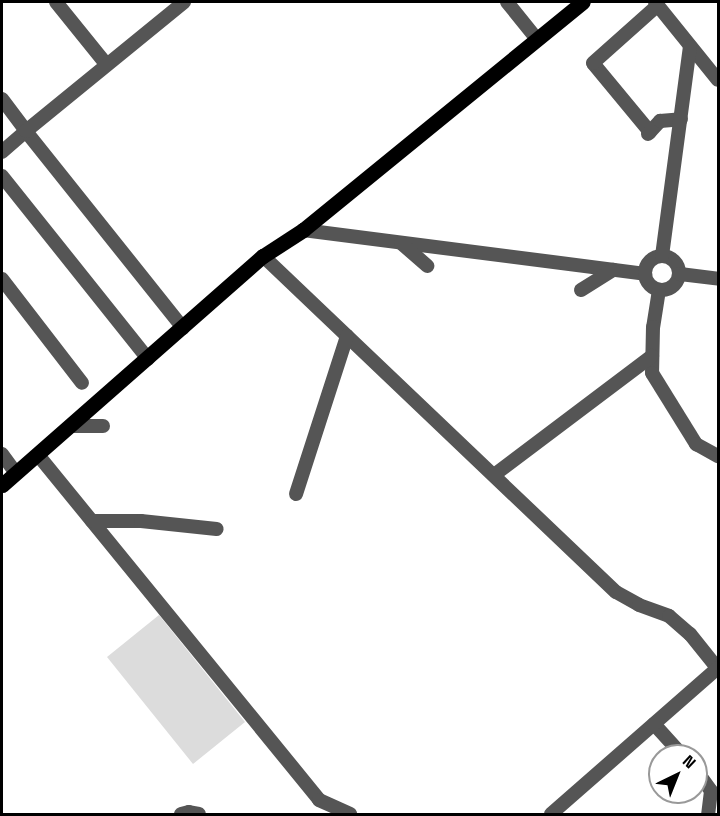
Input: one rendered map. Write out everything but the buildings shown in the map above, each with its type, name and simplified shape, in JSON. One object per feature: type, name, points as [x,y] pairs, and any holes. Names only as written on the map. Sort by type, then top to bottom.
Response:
[{"type":"main road","points":[[2,485],[263,256],[303,230],[583,2]]},
{"type":"street","points":[[56,2],[106,64]]},
{"type":"street","points":[[2,152],[184,2]]},
{"type":"street","points":[[507,2],[536,38]]},
{"type":"street","points":[[681,119],[660,121],[649,133],[593,63],[657,3],[718,80]]},
{"type":"street","points":[[662,256],[690,47]]},
{"type":"street","points":[[2,99],[183,328]]},
{"type":"street","points":[[2,176],[148,359]]},
{"type":"street","points":[[303,230],[645,274]]},
{"type":"street","points":[[401,243],[427,266]]},
{"type":"street","points":[[263,256],[616,592],[639,605],[669,616],[690,634],[718,668],[551,814]]},
{"type":"street","points":[[662,256],[673,259],[680,274],[675,285],[659,290],[649,284],[645,274],[648,263],[662,256]]},
{"type":"street","points":[[581,290],[613,270]]},
{"type":"street","points":[[680,274],[718,279]]},
{"type":"street","points":[[2,279],[82,383]]},
{"type":"street","points":[[659,290],[652,373],[696,444],[718,456]]},
{"type":"street","points":[[296,494],[347,336]]},
{"type":"street","points":[[494,475],[652,356]]},
{"type":"street","points":[[71,426],[103,426]]},
{"type":"street","points":[[2,454],[16,473]]},
{"type":"street","points":[[38,455],[319,800],[350,814]]},
{"type":"street","points":[[92,521],[141,521],[217,529]]},
{"type":"street","points":[[654,724],[672,744]]},
{"type":"street","points":[[708,787],[711,791],[708,814]]},
{"type":"street","points":[[181,814],[189,812],[200,814]]},
{"type":"shaded area","points":[[159,615],[245,722],[193,764],[107,657]]}]
